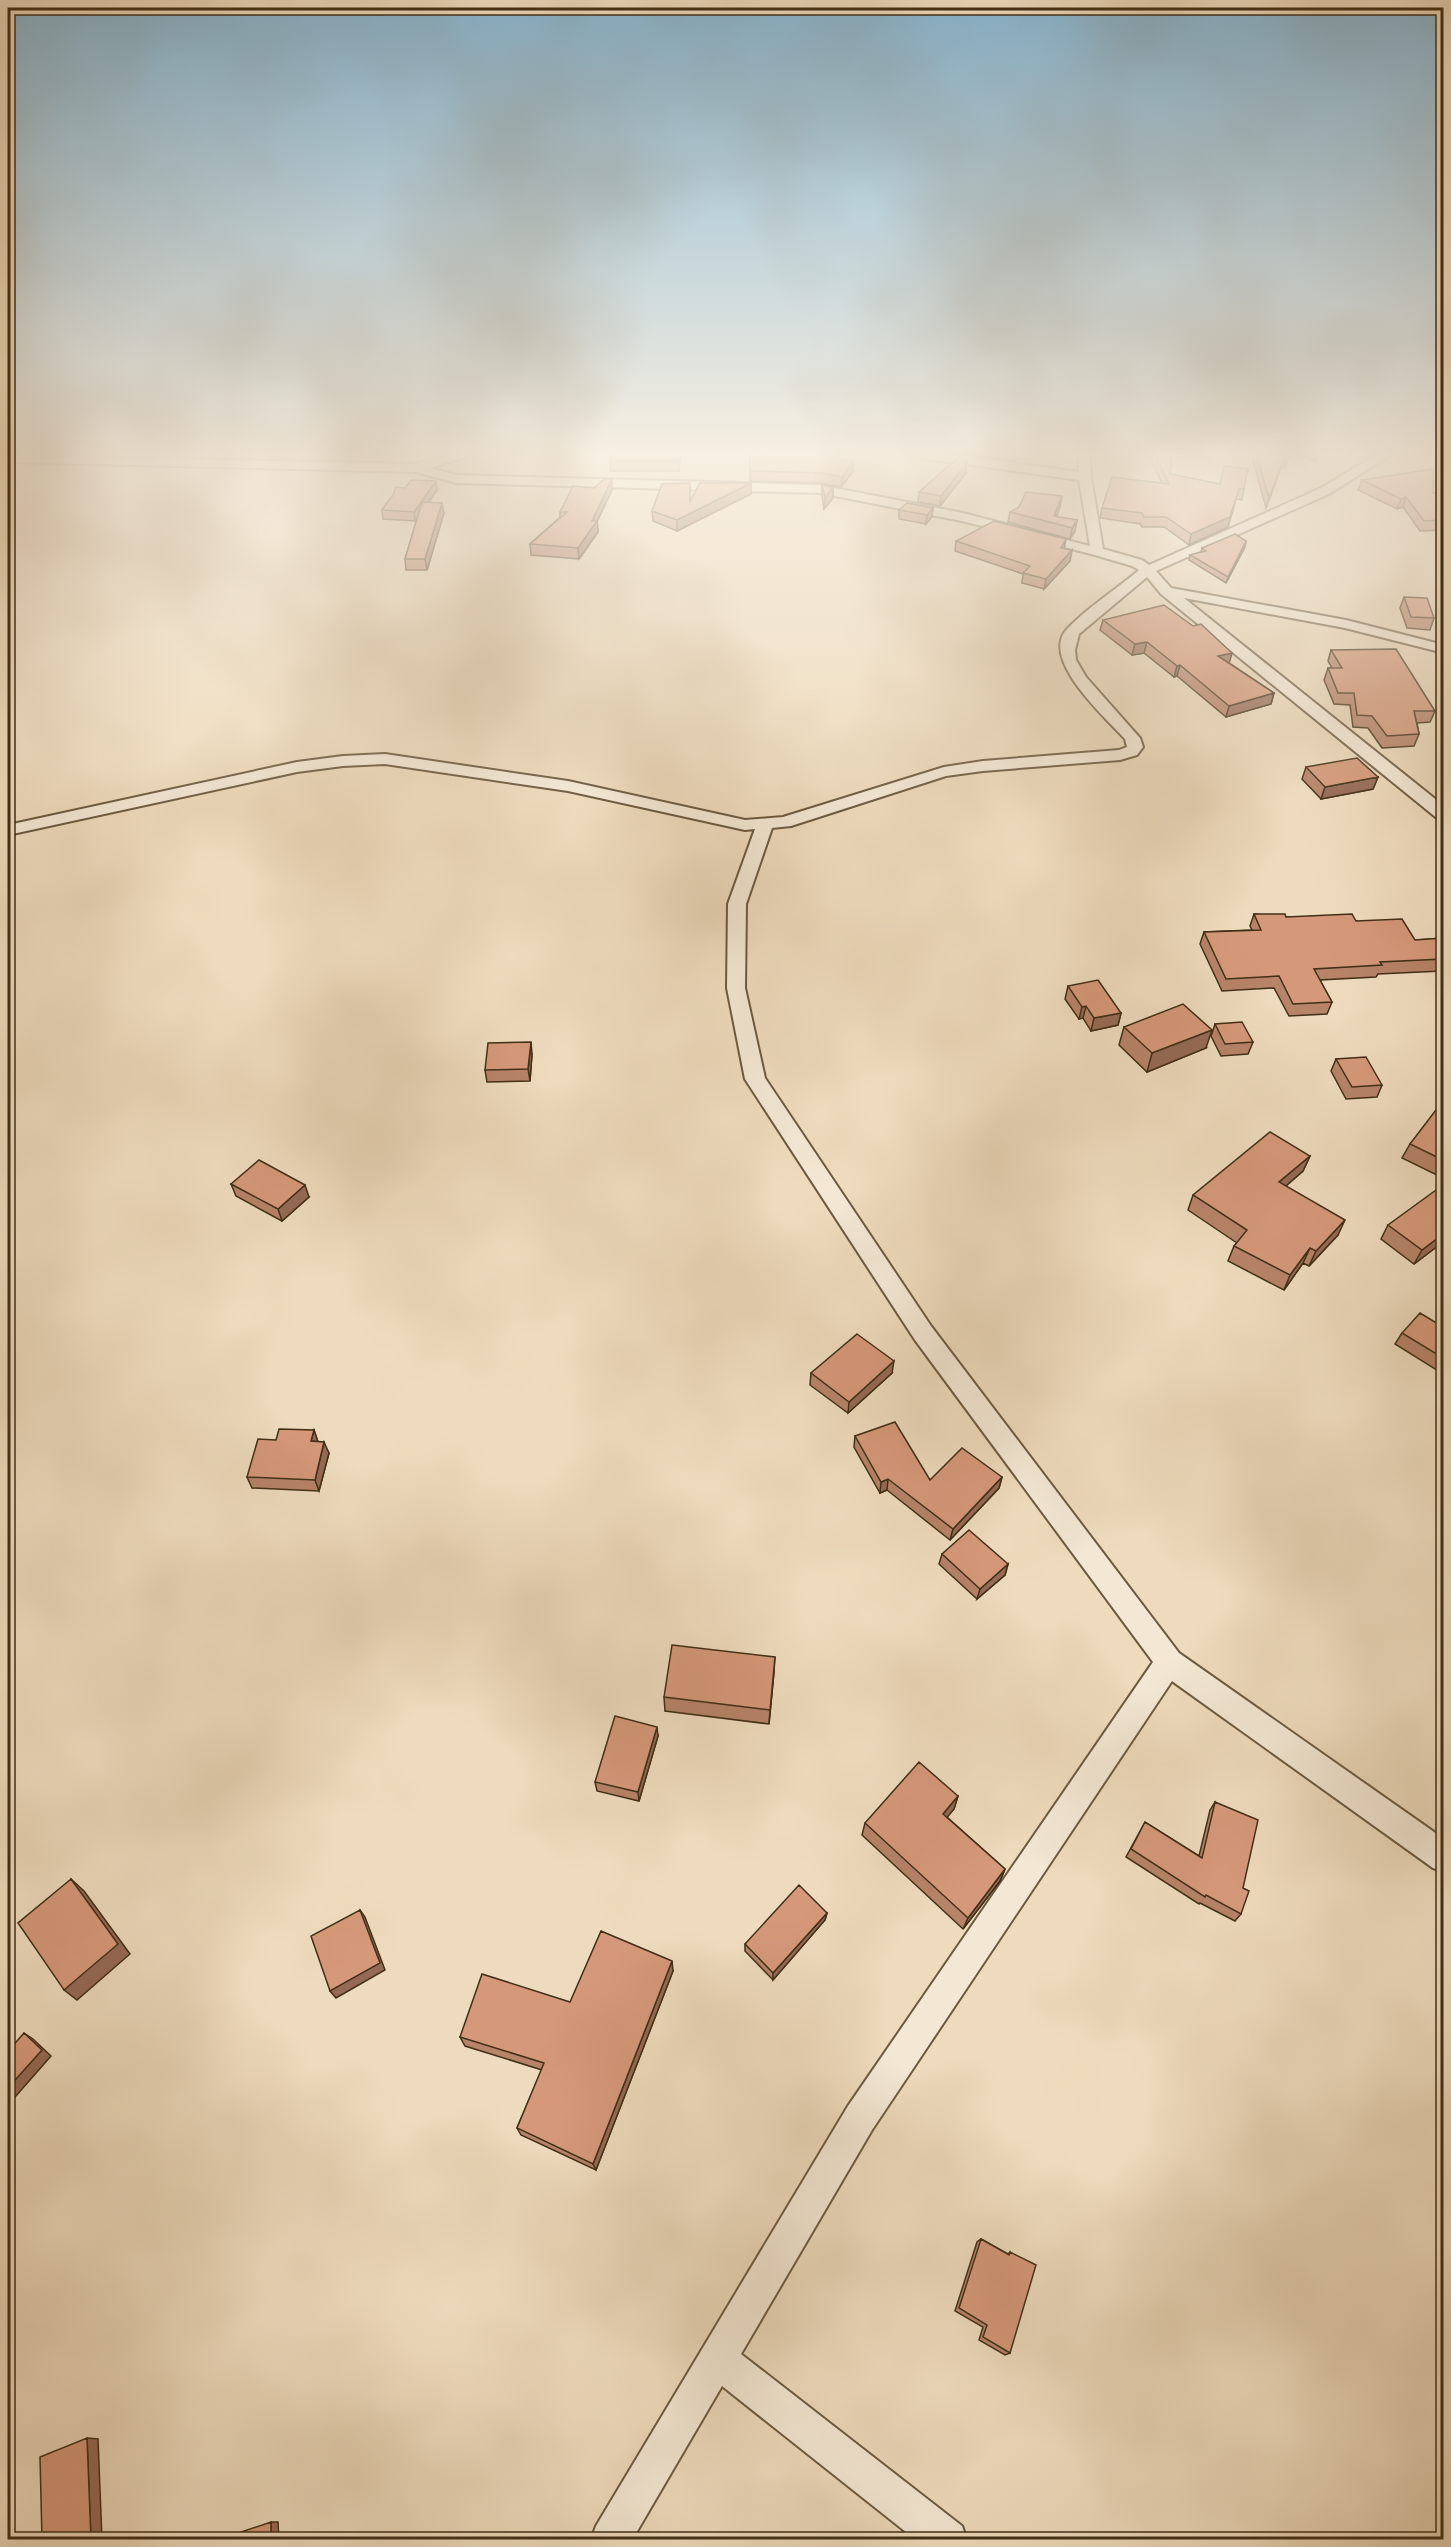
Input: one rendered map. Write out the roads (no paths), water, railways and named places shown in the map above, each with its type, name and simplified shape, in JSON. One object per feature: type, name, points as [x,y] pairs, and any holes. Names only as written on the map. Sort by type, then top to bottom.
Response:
[{"type":"street","points":[[8,830],[333,761],[385,759],[568,786],[721,821],[745,825],[765,825],[785,822],[944,772],[983,766],[1120,755],[1131,752],[1135,747],[1132,738],[1076,672],[1068,658],[1067,646],[1072,632],[1146,572]]},
{"type":"street","points":[[1150,572],[1166,591],[1443,815]]},
{"type":"street","points":[[1166,591],[1346,624],[1443,649]]},
{"type":"street","points":[[765,825],[737,904],[736,988],[755,1079],[922,1333],[1168,1662],[1443,1857]]},
{"type":"street","points":[[610,2540],[860,2118],[1168,1662]]},
{"type":"street","points":[[718,2359],[948,2540]]}]
